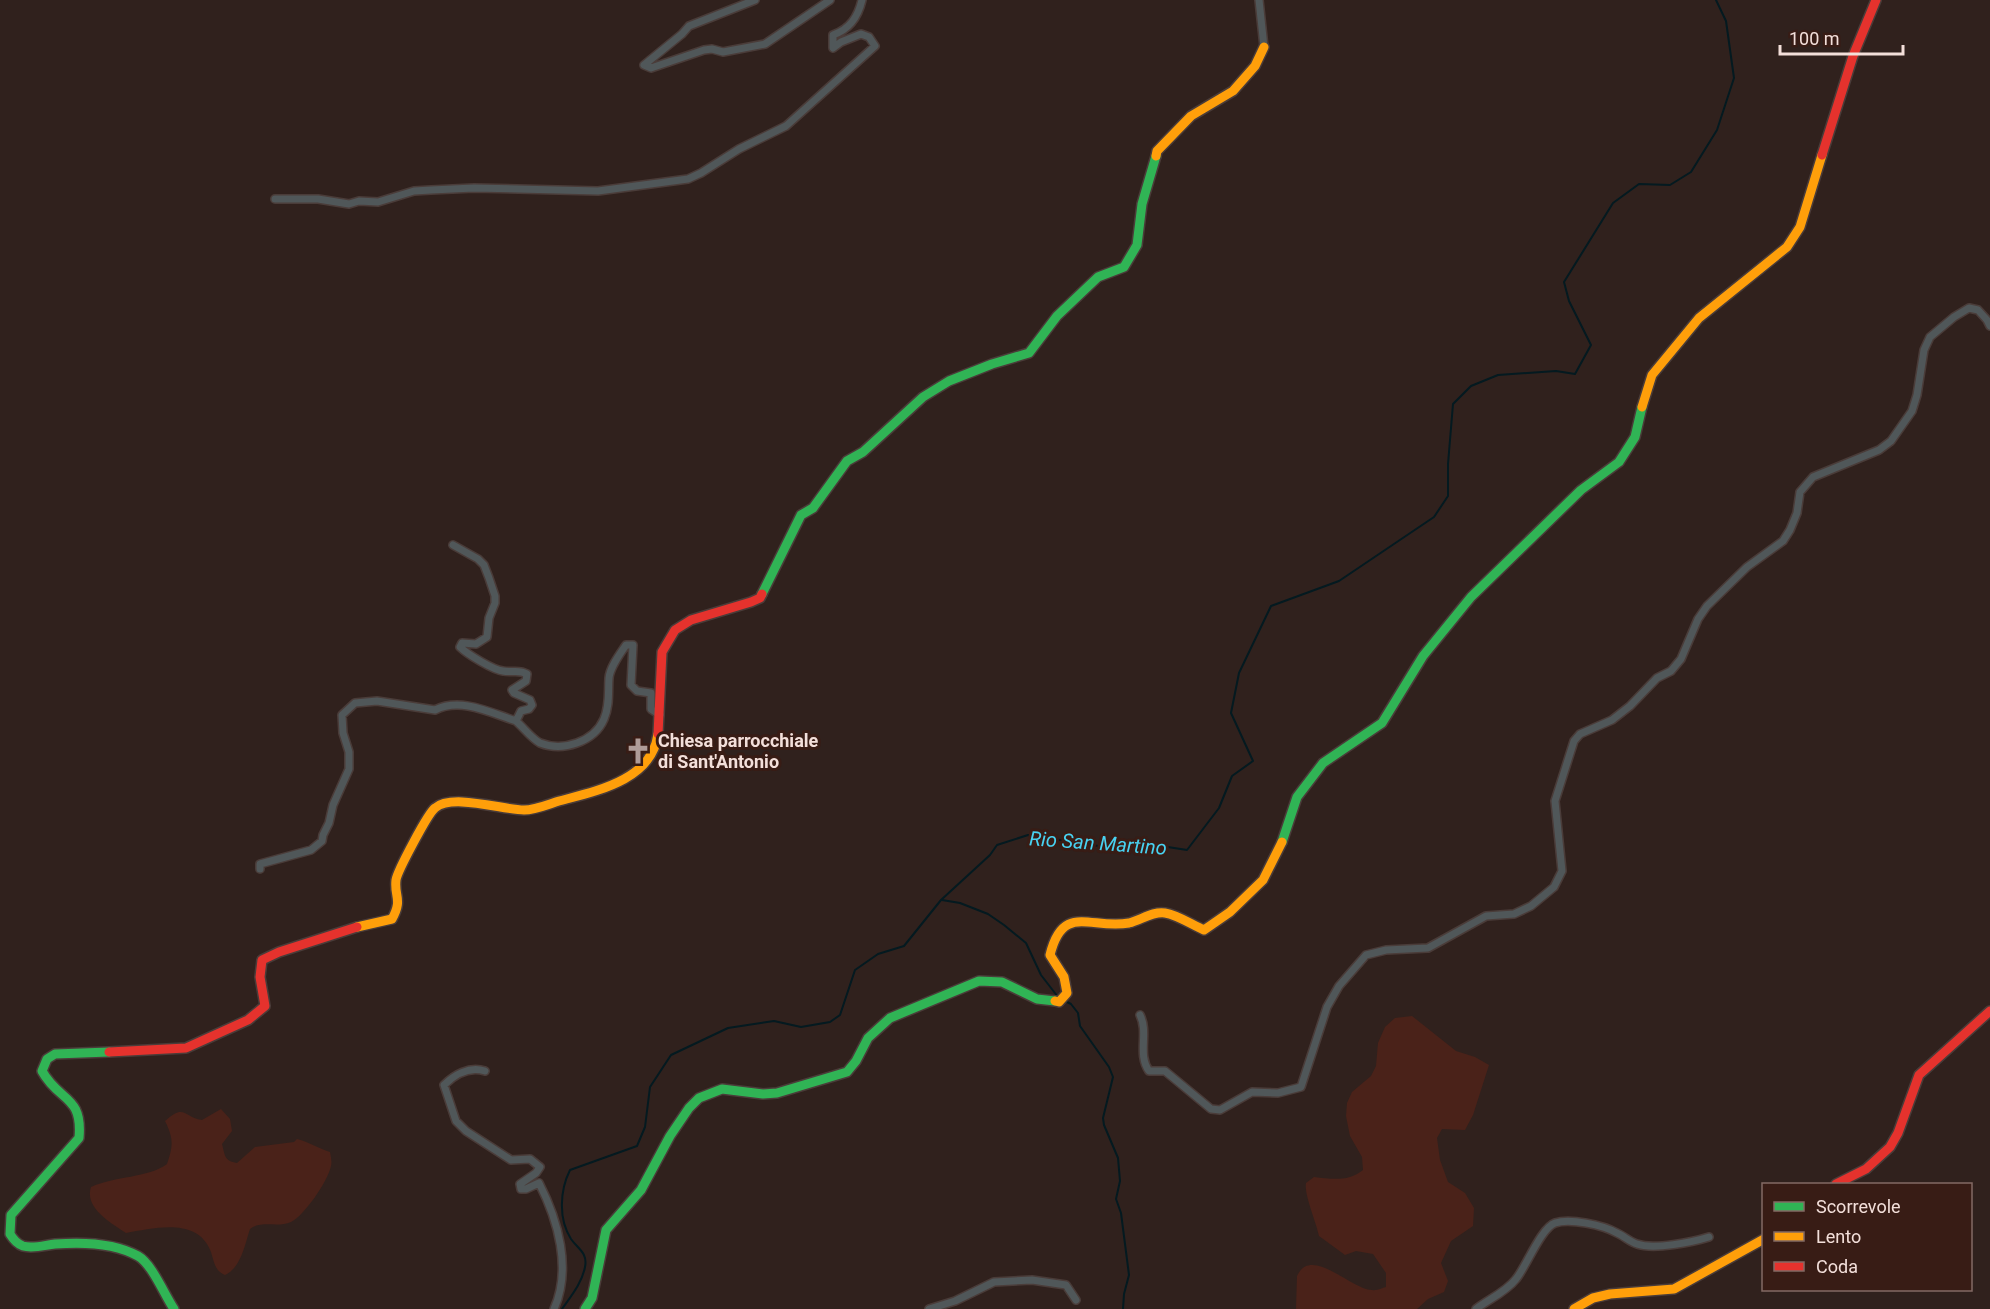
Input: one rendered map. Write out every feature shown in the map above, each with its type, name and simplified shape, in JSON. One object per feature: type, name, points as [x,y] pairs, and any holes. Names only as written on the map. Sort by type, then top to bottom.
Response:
[{"type":"street","points":[[754,0],[689,26],[644,65],[651,68],[704,50],[712,49],[723,52],[765,44],[830,0]]},
{"type":"street","points":[[275,199],[318,199],[349,204],[359,201],[378,202],[414,191],[474,188],[598,190],[688,179],[739,149],[775,133],[799,116],[875,46],[869,37],[861,34],[832,48],[833,36],[843,32],[853,21],[862,0]]},
{"type":"street","points":[[174,1309],[164,1296],[145,1261],[129,1252],[100,1244],[29,1247],[20,1245],[10,1235],[8,1225],[11,1215],[79,1138],[82,1122],[80,1115],[66,1097],[46,1082],[42,1071],[47,1059],[55,1054],[186,1048],[248,1020],[265,1006],[260,972],[262,960],[279,952],[350,929],[392,919],[399,908],[400,899],[396,887],[398,872],[435,807],[460,802],[526,810],[602,790],[630,777],[653,753],[660,715],[662,652],[675,630],[691,620],[751,603],[760,598],[801,515],[813,508],[848,461],[863,452],[923,397],[949,381],[992,364],[1029,353],[1057,316],[1098,277],[1124,267],[1137,245],[1142,204],[1157,151],[1191,116],[1238,86],[1255,66],[1264,48],[1259,0]]},
{"type":"street","points":[[585,1309],[592,1298],[606,1230],[641,1190],[670,1136],[688,1108],[699,1098],[722,1089],[763,1094],[777,1093],[847,1072],[856,1061],[868,1038],[890,1018],[979,981],[1002,982],[1037,999],[1059,1002],[1066,993],[1064,977],[1050,955],[1054,936],[1066,926],[1078,920],[1115,925],[1164,913],[1204,930],[1230,912],[1263,880],[1282,842],[1297,797],[1308,781],[1323,763],[1382,723],[1423,657],[1471,597],[1581,490],[1618,462],[1635,437],[1644,396],[1652,375],[1699,318],[1794,238],[1800,227],[1853,56],[1876,0]]},
{"type":"street","points":[[1140,1015],[1144,1024],[1143,1053],[1145,1065],[1149,1071],[1165,1071],[1211,1109],[1220,1110],[1252,1092],[1278,1093],[1301,1087],[1327,1007],[1339,986],[1366,955],[1386,950],[1428,948],[1486,916],[1514,914],[1531,906],[1554,887],[1562,871],[1555,801],[1574,741],[1580,734],[1612,720],[1630,706],[1657,678],[1671,671],[1681,659],[1698,619],[1707,606],[1746,567],[1783,541],[1797,513],[1800,492],[1813,477],[1879,450],[1891,441],[1912,411],[1917,395],[1924,350],[1930,337],[1969,308],[1978,310],[1990,326]]},
{"type":"street","points":[[453,545],[484,565],[495,596],[487,637],[476,644],[462,643],[460,647],[502,671],[522,671],[527,674],[526,681],[513,691],[530,700],[532,705],[530,709],[521,711],[516,721]]},
{"type":"street","points":[[260,869],[260,864],[311,850],[322,841],[322,835],[330,822],[333,804],[349,769],[349,752],[343,733],[342,715],[355,704],[376,701],[435,710],[443,706],[460,705],[516,721],[539,742],[560,746],[573,745],[583,741],[604,720],[610,694],[609,675],[626,645],[633,645],[631,685],[637,691],[651,693],[651,709],[660,715]]},
{"type":"street","points":[[1840,1183],[1866,1169],[1890,1147],[1898,1133],[1919,1075],[1990,1011]]},
{"type":"street","points":[[485,1071],[479,1069],[453,1075],[444,1085],[456,1120],[466,1131],[511,1160],[530,1159],[540,1167],[536,1173],[520,1184],[521,1189],[526,1189],[539,1183],[554,1216],[562,1261],[563,1283],[554,1309]]},
{"type":"street","points":[[1476,1309],[1507,1289],[1517,1279],[1546,1230],[1554,1223],[1573,1222],[1603,1227],[1637,1244],[1691,1243],[1709,1237]]},
{"type":"street","points":[[1574,1309],[1593,1298],[1610,1294],[1674,1289],[1762,1240]]},
{"type":"street","points":[[929,1309],[955,1301],[994,1282],[1032,1280],[1066,1285],[1076,1300]]},
{"type":"shaded area","points":[[1412,1016],[1456,1051],[1475,1057],[1489,1065],[1473,1115],[1465,1130],[1442,1129],[1437,1138],[1440,1160],[1448,1182],[1465,1193],[1474,1208],[1473,1226],[1451,1241],[1441,1263],[1448,1281],[1444,1292],[1428,1299],[1417,1309],[1296,1309],[1297,1276],[1303,1268],[1312,1265],[1332,1271],[1364,1288],[1378,1290],[1386,1287],[1386,1273],[1373,1254],[1356,1251],[1345,1255],[1319,1236],[1308,1201],[1306,1183],[1314,1177],[1346,1178],[1363,1170],[1362,1157],[1350,1136],[1346,1116],[1347,1103],[1352,1092],[1371,1076],[1376,1066],[1378,1043],[1385,1027],[1395,1018]]},
{"type":"shaded area","points":[[221,1109],[230,1119],[232,1131],[222,1144],[226,1157],[230,1161],[237,1163],[255,1147],[294,1142],[297,1139],[330,1152],[331,1161],[325,1180],[302,1213],[286,1224],[259,1225],[250,1229],[239,1261],[225,1275],[217,1269],[205,1241],[196,1234],[186,1229],[174,1228],[126,1233],[100,1214],[91,1202],[90,1195],[91,1187],[100,1183],[141,1175],[167,1164],[172,1142],[165,1121],[172,1116],[180,1112],[202,1120]]},
{"type":"waterway","name":"Rio San Martino","points":[[562,1309],[579,1284],[586,1262],[584,1255],[571,1239],[562,1214],[562,1195],[570,1170],[637,1146],[645,1127],[650,1087],[671,1055],[728,1028],[774,1021],[801,1027],[830,1022],[840,1015],[855,970],[878,954],[904,946],[941,900],[990,855],[997,845],[1028,835],[1111,848],[1155,845],[1187,850],[1219,808],[1232,776],[1253,761],[1231,713],[1239,673],[1271,606],[1339,581],[1434,517],[1448,496],[1453,404],[1471,386],[1498,375],[1556,371],[1575,374],[1591,345],[1569,301],[1564,282],[1613,203],[1639,184],[1670,185],[1691,172],[1717,130],[1734,78],[1726,21],[1716,0]]},
{"type":"waterway","points":[[942,900],[960,903],[988,914],[1026,943],[1041,975],[1058,997]]},
{"type":"waterway","points":[[1063,1000],[1071,1004],[1078,1013],[1080,1026],[1109,1067],[1113,1077],[1103,1118],[1118,1158],[1120,1181],[1116,1199],[1121,1213],[1129,1275],[1123,1309]]},
{"type":"traffic: fast","points":[[762,594],[801,515],[813,508],[847,461],[863,452],[923,397],[949,381],[992,364],[1029,353],[1057,316],[1098,277],[1124,267],[1137,245],[1142,204],[1156,156]]},
{"type":"traffic: fast","points":[[1282,842],[1297,797],[1323,763],[1382,723],[1423,656],[1471,597],[1581,490],[1619,462],[1635,437],[1642,407]]},
{"type":"traffic: fast","points":[[585,1309],[592,1298],[606,1230],[641,1190],[670,1136],[689,1108],[699,1098],[722,1089],[763,1094],[777,1093],[847,1072],[856,1061],[868,1038],[890,1018],[979,981],[1002,982],[1037,999],[1055,1001]]},
{"type":"traffic: fast","points":[[109,1052],[55,1054],[47,1059],[42,1071],[74,1106],[79,1124],[79,1138],[11,1215],[10,1234],[17,1243],[27,1247],[87,1243],[119,1248],[138,1256],[158,1280],[174,1309]]},
{"type":"traffic: slow","points":[[1156,156],[1157,151],[1191,116],[1233,91],[1255,66],[1264,47]]},
{"type":"traffic: slow","points":[[1642,407],[1652,375],[1699,318],[1787,247],[1800,227],[1822,155]]},
{"type":"traffic: slow","points":[[357,927],[392,919],[398,902],[396,880],[407,855],[435,808],[443,804],[465,802],[528,810],[590,793],[634,773],[654,750],[658,734]]},
{"type":"traffic: slow","points":[[1055,1001],[1059,1002],[1067,993],[1064,977],[1050,955],[1062,929],[1071,923],[1129,923],[1152,914],[1165,913],[1204,930],[1230,912],[1263,880],[1282,842]]},
{"type":"traffic: slow","points":[[1574,1309],[1593,1298],[1610,1294],[1674,1289],[1762,1240]]},
{"type":"traffic: jam","points":[[1822,155],[1853,56],[1876,0]]},
{"type":"traffic: jam","points":[[658,734],[662,652],[675,630],[691,620],[751,602],[760,598],[762,594]]},
{"type":"traffic: jam","points":[[109,1052],[186,1048],[248,1020],[265,1006],[260,977],[262,960],[279,952],[357,927]]},
{"type":"traffic: jam","points":[[1838,1183],[1866,1169],[1890,1147],[1898,1133],[1919,1075],[1990,1011]]},
{"type":"place","name":"Chiesa parrocchiale di Sant'Antonio","points":[[638,751]]}]
